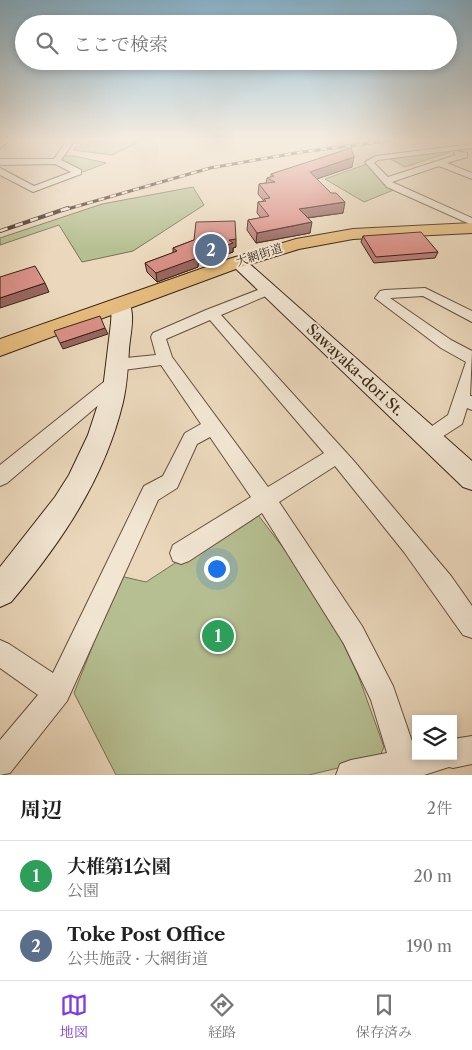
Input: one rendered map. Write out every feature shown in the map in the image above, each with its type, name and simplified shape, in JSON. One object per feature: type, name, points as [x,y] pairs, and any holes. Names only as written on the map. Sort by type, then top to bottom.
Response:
[{"type":"main road","name":"大網街道","points":[[0,348],[276,249],[353,234],[472,228]]},
{"type":"street","points":[[10,176],[34,189],[67,176]]},
{"type":"street","points":[[382,176],[390,185],[472,222]]},
{"type":"street","points":[[386,181],[400,176]]},
{"type":"street","name":"Sawayaka-dori St.","points":[[238,262],[472,478]]},
{"type":"street","points":[[268,290],[158,337],[165,359],[265,500],[328,593],[353,635],[383,696],[407,769]]},
{"type":"street","points":[[472,317],[425,292],[385,294],[382,298],[383,301],[446,344],[472,358]]},
{"type":"street","points":[[0,591],[44,536],[76,491],[101,435],[110,409],[116,373],[122,313],[121,305]]},
{"type":"street","points":[[211,313],[384,510],[438,576],[472,626]]},
{"type":"street","points":[[0,477],[116,373],[165,359]]},
{"type":"street","points":[[428,438],[456,419],[467,401],[472,365]]},
{"type":"street","points":[[0,763],[58,692],[151,493],[170,482],[191,439],[212,427]]},
{"type":"street","points":[[181,553],[336,455]]},
{"type":"street","points":[[0,653],[58,692]]},
{"type":"street","points":[[457,753],[472,750]]},
{"type":"street","points":[[351,775],[407,769],[431,760]]},
{"type":"green space","points":[[333,176],[381,176],[396,189],[364,202],[325,179]]},
{"type":"green space","points":[[193,187],[204,205],[133,251],[82,262],[59,225],[0,245],[0,238],[102,204]]},
{"type":"green space","points":[[255,511],[321,597],[358,675],[384,747],[379,758],[309,775],[116,775],[74,693],[120,576],[146,582]]},
{"type":"building","points":[[273,176],[314,176],[331,193],[336,193],[345,202],[299,209],[312,222],[257,233],[248,220],[269,216],[258,202],[266,201],[264,199],[270,198],[259,184],[275,182],[267,178]]},
{"type":"building","points":[[235,221],[236,239],[229,240],[233,243],[195,256],[197,258],[156,273],[145,263],[177,251],[173,248],[194,240],[196,222]]},
{"type":"building","points":[[421,232],[438,252],[376,257],[363,236]]},
{"type":"building","points":[[35,266],[45,283],[0,298],[0,277]]},
{"type":"building","points":[[100,316],[105,328],[60,343],[54,331]]},
{"type":"railway","points":[[64,210],[182,176]]},
{"type":"railway","points":[[0,231],[68,208]]},
{"type":"place","name":"Toke Post Office","points":[[211,250]]},
{"type":"place","name":"大椎第1公園","points":[[218,636]]}]
